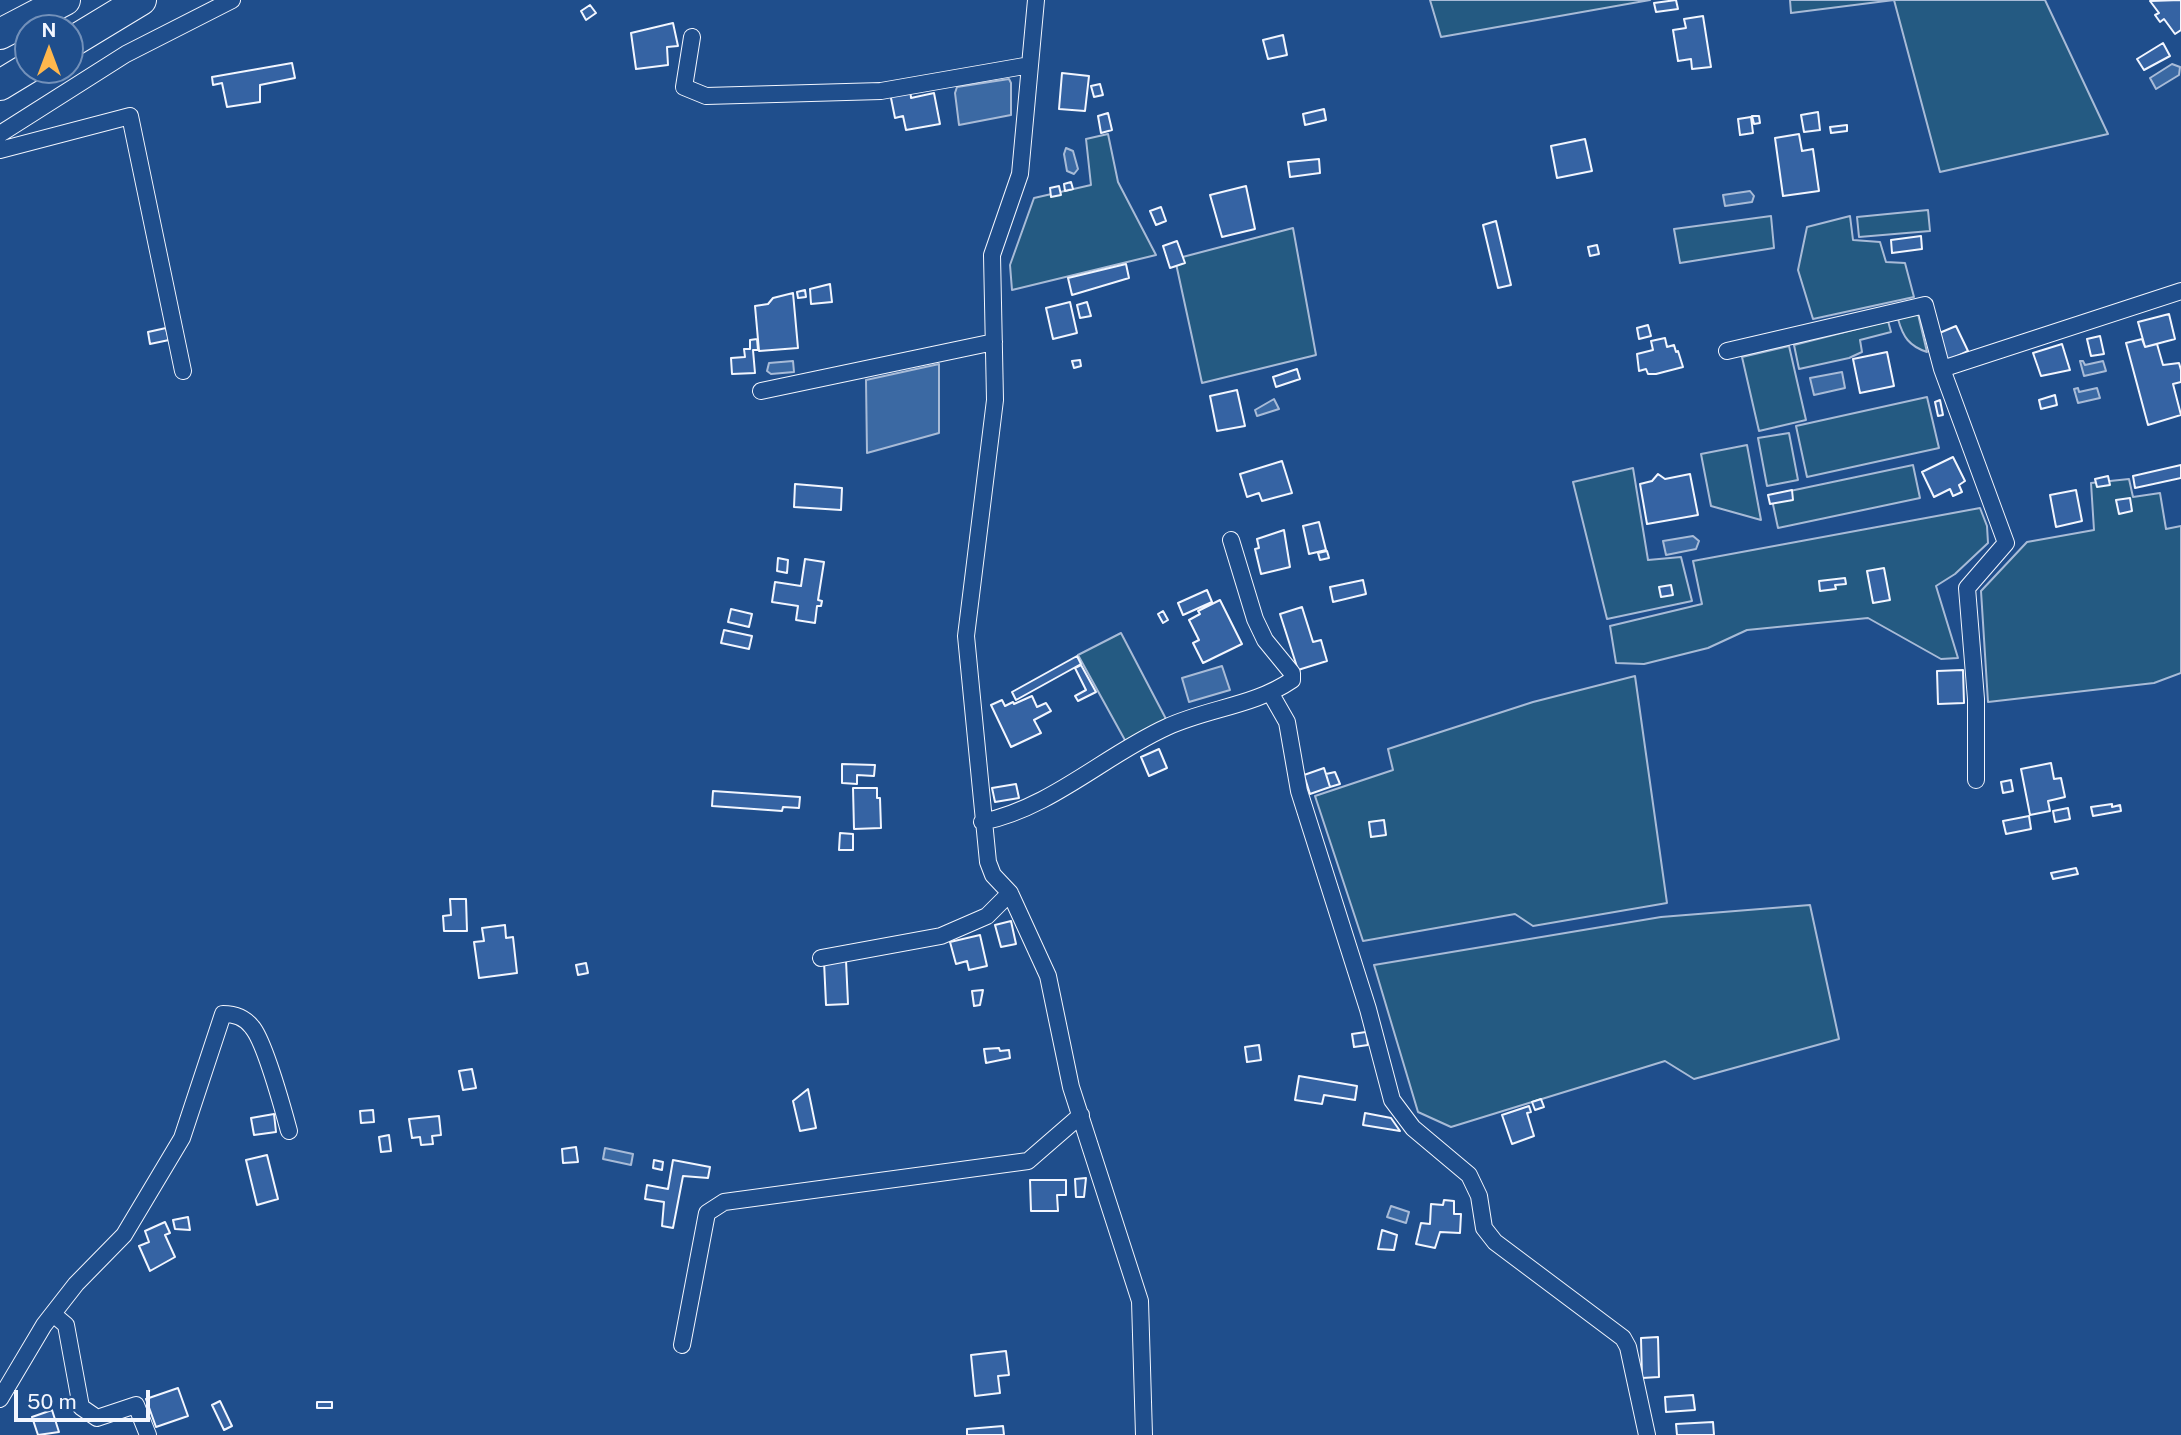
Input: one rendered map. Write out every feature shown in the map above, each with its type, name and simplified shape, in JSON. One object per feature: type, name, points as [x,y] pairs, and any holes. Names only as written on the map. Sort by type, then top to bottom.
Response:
[{"type":"highway","points":[[0,34],[65,0]]},
{"type":"highway","points":[[84,35],[141,0]]},
{"type":"street","points":[[0,134],[125,54],[232,0]]},
{"type":"street","points":[[1037,0],[1020,174],[992,255],[995,400],[967,636],[982,822],[988,862],[993,875],[1010,893],[1048,976],[1071,1087],[1140,1301],[1144,1435]]},
{"type":"street","points":[[692,37],[684,87],[706,96],[881,90],[1030,65]]},
{"type":"street","points":[[0,150],[130,117],[183,370]]},
{"type":"street","points":[[1941,369],[2181,291]]},
{"type":"street","points":[[1727,351],[1925,305],[1941,369],[2006,542],[1967,588],[1976,699],[1976,780]]},
{"type":"street","points":[[761,391],[994,342]]},
{"type":"street","points":[[982,822],[1026,806],[1170,725],[1271,694],[1292,680],[1292,673],[1265,640],[1255,619],[1231,540]]},
{"type":"street","points":[[1271,694],[1287,722],[1299,791],[1368,1009],[1392,1100],[1413,1128],[1469,1175],[1479,1196],[1484,1228],[1495,1242],[1623,1338],[1628,1347],[1647,1435]]},
{"type":"street","points":[[821,958],[941,936],[987,916],[1010,893]]},
{"type":"street","points":[[0,1399],[53,1314],[76,1284],[124,1235],[182,1138],[223,1014],[236,1014],[253,1028],[280,1098],[289,1131]]},
{"type":"street","points":[[682,1345],[706,1213],[724,1202],[1028,1161],[1081,1115]]},
{"type":"street","points":[[53,1314],[65,1325],[81,1407],[97,1418],[136,1405],[148,1435]]},
{"type":"shaded area","points":[[1430,0],[1650,0],[1441,37]]},
{"type":"shaded area","points":[[1790,0],[1894,0],[1791,13]]},
{"type":"shaded area","points":[[1894,0],[2045,0],[2108,134],[1940,172]]},
{"type":"shaded area","points":[[2172,64],[2180,67],[2179,75],[2156,89],[2150,78]]},
{"type":"shaded area","points":[[1009,79],[1011,115],[959,125],[955,93],[957,87]]},
{"type":"shaded area","points":[[1108,134],[1118,182],[1156,255],[1012,290],[1010,265],[1034,198],[1091,185],[1086,139]]},
{"type":"shaded area","points":[[1066,148],[1073,151],[1078,169],[1074,174],[1067,171],[1064,154]]},
{"type":"shaded area","points":[[1750,191],[1754,196],[1752,202],[1725,206],[1723,195]]},
{"type":"shaded area","points":[[1928,210],[1930,231],[1859,237],[1857,217]]},
{"type":"shaded area","points":[[1771,216],[1774,248],[1680,263],[1674,229]]},
{"type":"shaded area","points":[[1850,216],[1853,240],[1880,242],[1886,262],[1905,263],[1914,297],[1813,319],[1798,270],[1807,227]]},
{"type":"shaded area","points":[[1293,228],[1316,355],[1202,383],[1175,259]]},
{"type":"shaded area","points":[[1918,314],[1927,352],[1908,340],[1898,319]]},
{"type":"shaded area","points":[[1888,321],[1891,332],[1860,340],[1862,352],[1849,358],[1799,369],[1794,345]]},
{"type":"shaded area","points":[[1789,346],[1806,420],[1759,431],[1742,357]]},
{"type":"shaded area","points":[[793,361],[794,372],[771,374],[767,371],[769,363]]},
{"type":"shaded area","points":[[2080,361],[2085,365],[2103,361],[2106,371],[2084,376]]},
{"type":"shaded area","points":[[939,364],[939,433],[867,453],[866,380]]},
{"type":"shaded area","points":[[1842,372],[1845,388],[1814,395],[1810,378]]},
{"type":"shaded area","points":[[2078,388],[2079,392],[2097,388],[2100,398],[2078,403],[2074,389]]},
{"type":"shaded area","points":[[1927,397],[1939,448],[1807,477],[1796,426]]},
{"type":"shaded area","points":[[1274,399],[1279,409],[1257,416],[1255,410]]},
{"type":"shaded area","points":[[1789,433],[1798,480],[1767,486],[1758,438]]},
{"type":"shaded area","points":[[1747,445],[1761,520],[1711,506],[1701,454]]},
{"type":"shaded area","points":[[1913,465],[1920,498],[1778,528],[1771,495]]},
{"type":"shaded area","points":[[1633,468],[1648,560],[1681,557],[1692,601],[1607,619],[1573,482]]},
{"type":"shaded area","points":[[2129,479],[2133,497],[2160,493],[2166,529],[2181,526],[2181,673],[2154,683],[1988,702],[1981,591],[2027,542],[2094,530],[2091,483]]},
{"type":"shaded area","points":[[1980,508],[1987,526],[1988,543],[1955,574],[1936,586],[1958,658],[1941,659],[1868,618],[1747,630],[1708,648],[1644,664],[1616,663],[1610,626],[1702,604],[1693,561]]},
{"type":"shaded area","points":[[1693,536],[1699,541],[1696,549],[1666,555],[1663,541]]},
{"type":"shaded area","points":[[1121,633],[1166,719],[1126,742],[1078,655]]},
{"type":"shaded area","points":[[1222,666],[1230,690],[1189,702],[1182,678]]},
{"type":"shaded area","points":[[1635,676],[1667,903],[1533,926],[1515,914],[1363,941],[1315,796],[1393,770],[1388,749],[1533,702]]},
{"type":"shaded area","points":[[1810,905],[1839,1039],[1694,1079],[1665,1061],[1451,1127],[1418,1112],[1374,965],[1661,917]]},
{"type":"shaded area","points":[[605,1148],[633,1154],[631,1165],[603,1159]]},
{"type":"shaded area","points":[[1391,1206],[1409,1212],[1406,1223],[1387,1217]]},
{"type":"building","points":[[1676,0],[1678,9],[1656,12],[1654,3]]},
{"type":"building","points":[[2181,0],[2181,30],[2175,34],[2164,19],[2160,22],[2155,15],[2159,13],[2150,1]]},
{"type":"building","points":[[590,5],[596,13],[586,20],[581,11]]},
{"type":"building","points":[[1703,16],[1711,67],[1692,69],[1691,59],[1678,61],[1673,30],[1686,28],[1684,19]]},
{"type":"building","points":[[673,23],[678,46],[667,47],[668,65],[636,69],[631,33]]},
{"type":"building","points":[[1283,35],[1287,55],[1268,59],[1263,40]]},
{"type":"building","points":[[2163,43],[2170,56],[2144,70],[2137,59]]},
{"type":"building","points":[[292,63],[295,78],[260,85],[260,102],[227,107],[222,83],[213,85],[212,77]]},
{"type":"building","points":[[1062,73],[1089,76],[1085,111],[1059,109]]},
{"type":"building","points":[[1100,84],[1103,95],[1094,97],[1091,86]]},
{"type":"building","points":[[910,89],[911,98],[934,93],[940,124],[906,130],[903,116],[895,118],[890,93]]},
{"type":"building","points":[[1324,109],[1326,120],[1305,125],[1303,114]]},
{"type":"building","points":[[1818,112],[1820,130],[1804,132],[1801,115]]},
{"type":"building","points":[[1108,113],[1112,130],[1101,133],[1098,116]]},
{"type":"building","points":[[1752,116],[1759,116],[1760,123],[1754,124]]},
{"type":"building","points":[[1751,117],[1753,133],[1740,135],[1738,119]]},
{"type":"building","points":[[1847,125],[1847,131],[1831,133],[1830,127]]},
{"type":"building","points":[[1799,134],[1802,151],[1813,149],[1819,191],[1783,196],[1775,138]]},
{"type":"building","points":[[1585,139],[1592,171],[1557,178],[1551,146]]},
{"type":"building","points":[[1319,159],[1320,173],[1290,177],[1288,162]]},
{"type":"building","points":[[1071,182],[1073,189],[1065,191],[1064,184]]},
{"type":"building","points":[[1059,186],[1061,195],[1051,197],[1050,188]]},
{"type":"building","points":[[1246,186],[1255,229],[1222,237],[1210,195]]},
{"type":"building","points":[[1161,207],[1166,221],[1156,225],[1150,211]]},
{"type":"building","points":[[1496,221],[1511,285],[1498,288],[1483,225]]},
{"type":"building","points":[[1921,236],[1922,249],[1892,253],[1891,240]]},
{"type":"building","points":[[1177,241],[1185,263],[1170,268],[1163,246]]},
{"type":"building","points":[[1597,245],[1599,254],[1590,256],[1588,247]]},
{"type":"building","points":[[1126,264],[1129,278],[1072,295],[1068,278]]},
{"type":"building","points":[[830,284],[832,302],[811,304],[810,289]]},
{"type":"building","points":[[805,290],[806,297],[798,298],[797,292]]},
{"type":"building","points":[[793,293],[798,348],[759,351],[755,306],[768,304],[773,298]]},
{"type":"building","points":[[1070,302],[1077,333],[1053,339],[1046,308]]},
{"type":"building","points":[[1087,302],[1091,316],[1080,318],[1077,305]]},
{"type":"building","points":[[2169,314],[2175,339],[2145,347],[2138,322]]},
{"type":"building","points":[[1648,325],[1651,336],[1639,339],[1637,328]]},
{"type":"building","points":[[1956,326],[1968,351],[1947,361],[1937,334]]},
{"type":"building","points":[[166,328],[169,340],[150,344],[148,332]]},
{"type":"building","points":[[2100,336],[2104,354],[2091,356],[2087,339]]},
{"type":"building","points":[[1665,338],[1667,347],[1674,345],[1676,352],[1678,351],[1683,367],[1656,374],[1648,374],[1646,369],[1639,371],[1637,354],[1653,350],[1651,341]]},
{"type":"building","points":[[757,339],[758,350],[753,350],[755,373],[732,374],[731,358],[745,357],[744,349],[750,349],[750,340]]},
{"type":"building","points":[[2142,339],[2145,347],[2157,344],[2163,365],[2179,363],[2181,370],[2181,382],[2173,384],[2181,415],[2148,425],[2126,343]]},
{"type":"building","points":[[2062,344],[2070,370],[2041,376],[2033,353]]},
{"type":"building","points":[[1887,352],[1894,386],[1860,393],[1853,359]]},
{"type":"building","points":[[1080,360],[1081,366],[1074,368],[1072,361]]},
{"type":"building","points":[[1297,369],[1300,379],[1276,387],[1273,377]]},
{"type":"building","points":[[1237,390],[1245,426],[1217,431],[1210,396]]},
{"type":"building","points":[[2055,395],[2057,405],[2041,409],[2039,400]]},
{"type":"building","points":[[1940,400],[1943,415],[1938,416],[1935,402]]},
{"type":"building","points":[[1953,457],[1965,481],[1959,485],[1962,492],[1953,496],[1950,489],[1934,497],[1922,472]]},
{"type":"building","points":[[1282,461],[1292,493],[1262,501],[1259,493],[1247,497],[1240,474]]},
{"type":"building","points":[[2181,465],[2181,478],[2135,488],[2133,476]]},
{"type":"building","points":[[1658,474],[1665,479],[1690,474],[1698,515],[1647,524],[1640,484],[1652,481]]},
{"type":"building","points":[[2108,476],[2110,485],[2097,487],[2095,479]]},
{"type":"building","points":[[795,484],[842,488],[841,510],[794,507]]},
{"type":"building","points":[[1792,490],[1793,500],[1770,504],[1768,495]]},
{"type":"building","points":[[2076,490],[2082,521],[2056,527],[2050,495]]},
{"type":"building","points":[[2130,498],[2132,511],[2119,514],[2116,500]]},
{"type":"building","points":[[1319,522],[1326,550],[1309,554],[1303,526]]},
{"type":"building","points":[[1284,530],[1290,567],[1261,574],[1255,549],[1259,548],[1257,539]]},
{"type":"building","points":[[1327,551],[1329,558],[1320,560],[1318,553]]},
{"type":"building","points":[[778,558],[788,560],[787,573],[777,571]]},
{"type":"building","points":[[805,559],[824,562],[818,600],[822,601],[821,606],[817,606],[815,623],[796,620],[798,606],[772,602],[775,582],[801,586]]},
{"type":"building","points":[[1884,568],[1890,600],[1873,603],[1867,571]]},
{"type":"building","points":[[1845,578],[1846,584],[1835,585],[1836,589],[1820,591],[1819,581]]},
{"type":"building","points":[[1363,580],[1366,594],[1333,602],[1330,587]]},
{"type":"building","points":[[1671,585],[1673,595],[1661,597],[1659,587]]},
{"type":"building","points":[[1207,590],[1212,602],[1183,615],[1178,603]]},
{"type":"building","points":[[1220,600],[1242,644],[1203,663],[1193,643],[1199,640],[1189,620],[1200,614],[1198,611]]},
{"type":"building","points":[[1302,607],[1313,642],[1321,640],[1327,661],[1298,670],[1280,614]]},
{"type":"building","points":[[731,609],[752,614],[749,627],[728,622]]},
{"type":"building","points":[[1163,611],[1168,620],[1163,623],[1158,614]]},
{"type":"building","points":[[724,630],[752,636],[749,649],[721,643]]},
{"type":"building","points":[[1077,656],[1081,664],[1016,700],[1012,692]]},
{"type":"building","points":[[1081,665],[1096,692],[1078,701],[1075,696],[1086,690],[1075,668]]},
{"type":"building","points":[[1963,670],[1964,703],[1938,704],[1937,671]]},
{"type":"building","points":[[1032,696],[1037,707],[1046,703],[1051,711],[1034,720],[1041,733],[1011,747],[991,705],[1002,700],[1005,706]]},
{"type":"building","points":[[1159,749],[1167,768],[1149,776],[1141,757]]},
{"type":"building","points":[[2051,763],[2054,779],[2061,778],[2065,797],[2048,801],[2050,811],[2030,815],[2021,769]]},
{"type":"building","points":[[842,764],[875,765],[874,776],[857,775],[857,784],[842,783]]},
{"type":"building","points":[[1324,768],[1330,787],[1310,794],[1304,775]]},
{"type":"building","points":[[1335,772],[1340,784],[1330,787],[1326,774]]},
{"type":"building","points":[[2011,780],[2013,791],[2003,793],[2001,782]]},
{"type":"building","points":[[1016,784],[1019,798],[995,802],[992,788]]},
{"type":"building","points":[[853,788],[877,788],[881,828],[854,829]]},
{"type":"building","points":[[713,791],[800,797],[799,808],[783,807],[782,811],[712,806]]},
{"type":"building","points":[[2112,804],[2112,807],[2120,805],[2121,811],[2093,816],[2091,807]]},
{"type":"building","points":[[2068,808],[2070,819],[2055,822],[2053,811]]},
{"type":"building","points":[[2029,816],[2031,829],[2006,834],[2003,821]]},
{"type":"building","points":[[1384,820],[1386,835],[1371,837],[1369,822]]},
{"type":"building","points":[[840,833],[853,834],[853,850],[839,850]]},
{"type":"building","points":[[2076,868],[2078,874],[2053,879],[2051,873]]},
{"type":"building","points":[[450,899],[466,899],[467,931],[444,931],[443,916],[451,915]]},
{"type":"building","points":[[1011,921],[1016,944],[1001,947],[995,925]]},
{"type":"building","points":[[505,925],[506,938],[513,937],[517,973],[479,978],[474,942],[484,941],[482,928]]},
{"type":"building","points":[[980,935],[987,966],[969,970],[967,961],[956,964],[950,942]]},
{"type":"building","points":[[846,960],[848,1004],[826,1005],[824,961]]},
{"type":"building","points":[[586,963],[588,973],[578,975],[576,965]]},
{"type":"building","points":[[983,990],[980,1005],[974,1006],[972,991]]},
{"type":"building","points":[[1366,1032],[1368,1045],[1354,1047],[1352,1034]]},
{"type":"building","points":[[1259,1045],[1261,1060],[1247,1062],[1245,1047]]},
{"type":"building","points":[[999,1048],[1000,1051],[1009,1050],[1010,1058],[986,1063],[984,1049]]},
{"type":"building","points":[[472,1069],[476,1088],[463,1090],[459,1071]]},
{"type":"building","points":[[1299,1076],[1357,1086],[1355,1100],[1324,1095],[1322,1104],[1295,1100]]},
{"type":"building","points":[[808,1089],[816,1128],[800,1131],[793,1101]]},
{"type":"building","points":[[1541,1099],[1544,1107],[1535,1110],[1532,1102]]},
{"type":"building","points":[[1529,1106],[1531,1112],[1527,1113],[1534,1136],[1512,1144],[1502,1115]]},
{"type":"building","points":[[373,1110],[374,1122],[361,1123],[360,1111]]},
{"type":"building","points":[[1365,1113],[1391,1118],[1400,1131],[1363,1125]]},
{"type":"building","points":[[274,1114],[276,1132],[254,1135],[251,1118]]},
{"type":"building","points":[[439,1116],[441,1135],[432,1136],[433,1144],[421,1145],[420,1137],[412,1138],[409,1119]]},
{"type":"building","points":[[389,1135],[391,1151],[381,1152],[379,1137]]},
{"type":"building","points":[[576,1147],[578,1162],[563,1163],[562,1149]]},
{"type":"building","points":[[267,1155],[278,1199],[257,1205],[246,1160]]},
{"type":"building","points":[[654,1160],[663,1162],[662,1170],[653,1168]]},
{"type":"building","points":[[673,1160],[710,1167],[708,1178],[683,1176],[673,1228],[662,1226],[664,1202],[645,1199],[647,1185],[668,1189]]},
{"type":"building","points":[[1086,1178],[1084,1197],[1076,1197],[1075,1179]]},
{"type":"building","points":[[1030,1180],[1066,1180],[1066,1195],[1057,1195],[1058,1211],[1031,1211]]},
{"type":"building","points":[[1444,1200],[1454,1201],[1454,1214],[1461,1214],[1460,1233],[1440,1232],[1435,1248],[1416,1244],[1421,1223],[1430,1224],[1431,1204],[1443,1205]]},
{"type":"building","points":[[188,1217],[190,1230],[175,1229],[173,1220]]},
{"type":"building","points":[[165,1222],[170,1233],[165,1235],[175,1257],[150,1271],[139,1246],[149,1242],[145,1231]]},
{"type":"building","points":[[1382,1230],[1397,1235],[1394,1250],[1378,1249]]},
{"type":"building","points":[[1658,1337],[1659,1377],[1642,1378],[1641,1338]]},
{"type":"building","points":[[1006,1351],[1009,1375],[998,1376],[1000,1393],[975,1396],[971,1355]]},
{"type":"building","points":[[178,1388],[188,1416],[156,1427],[146,1399]]},
{"type":"building","points":[[1693,1395],[1695,1410],[1666,1412],[1665,1397]]},
{"type":"building","points":[[220,1401],[232,1426],[224,1430],[212,1405]]},
{"type":"building","points":[[317,1402],[332,1402],[332,1408],[317,1408]]},
{"type":"building","points":[[52,1410],[59,1432],[38,1435],[32,1417]]},
{"type":"building","points":[[1713,1422],[1714,1435],[1677,1435],[1676,1424]]},
{"type":"building","points":[[1003,1426],[1004,1435],[967,1435],[967,1429]]}]
